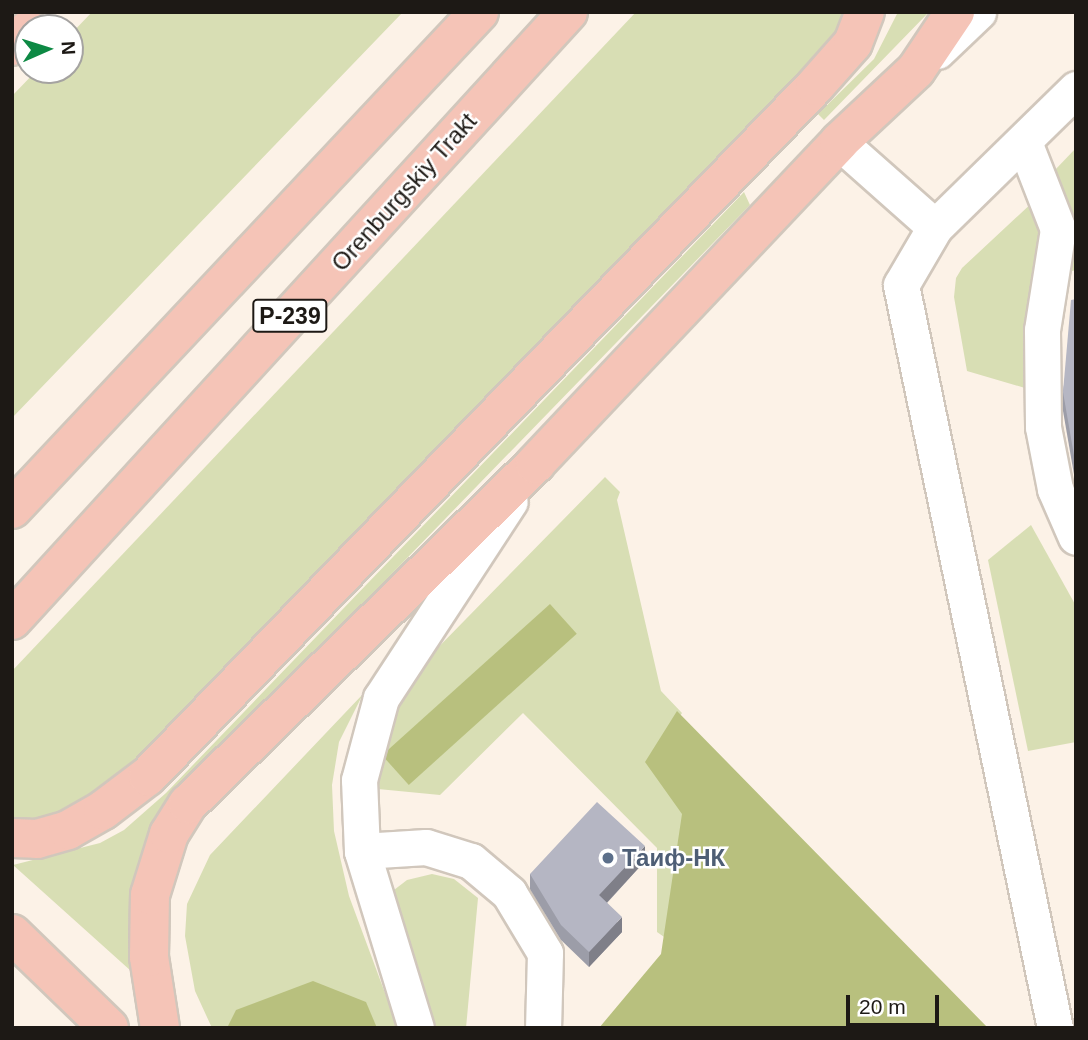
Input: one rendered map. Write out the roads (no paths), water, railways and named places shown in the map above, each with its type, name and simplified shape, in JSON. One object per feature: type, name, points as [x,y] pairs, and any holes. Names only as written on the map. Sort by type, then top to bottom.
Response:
[{"type":"main road","name":"Р-239","points":[[12,509],[479,12]]},
{"type":"main road","name":"Orenburgskiy Trakt","points":[[12,620],[568,12]]},
{"type":"main road","points":[[12,838],[37,839],[68,830],[103,810],[148,776],[815,86],[853,43],[865,12]]},
{"type":"main road","points":[[160,1028],[149,957],[150,895],[169,834],[188,804],[535,464],[839,142],[916,70],[955,12]]},
{"type":"main road","points":[[12,934],[109,1028]]},
{"type":"street","points":[[916,70],[978,12]]},
{"type":"street","points":[[1055,1028],[901,285],[935,227],[1076,89]]},
{"type":"street","points":[[839,142],[935,227]]},
{"type":"street","points":[[1024,142],[1058,229],[1042,330],[1043,427],[1055,489],[1076,537]]},
{"type":"street","points":[[416,1028],[362,851],[359,780],[381,698],[535,464]]},
{"type":"street","points":[[362,851],[426,847],[471,861],[509,892],[545,953],[543,1028]]},
{"type":"place","name":"Таиф-НК","points":[[608,858]]}]
